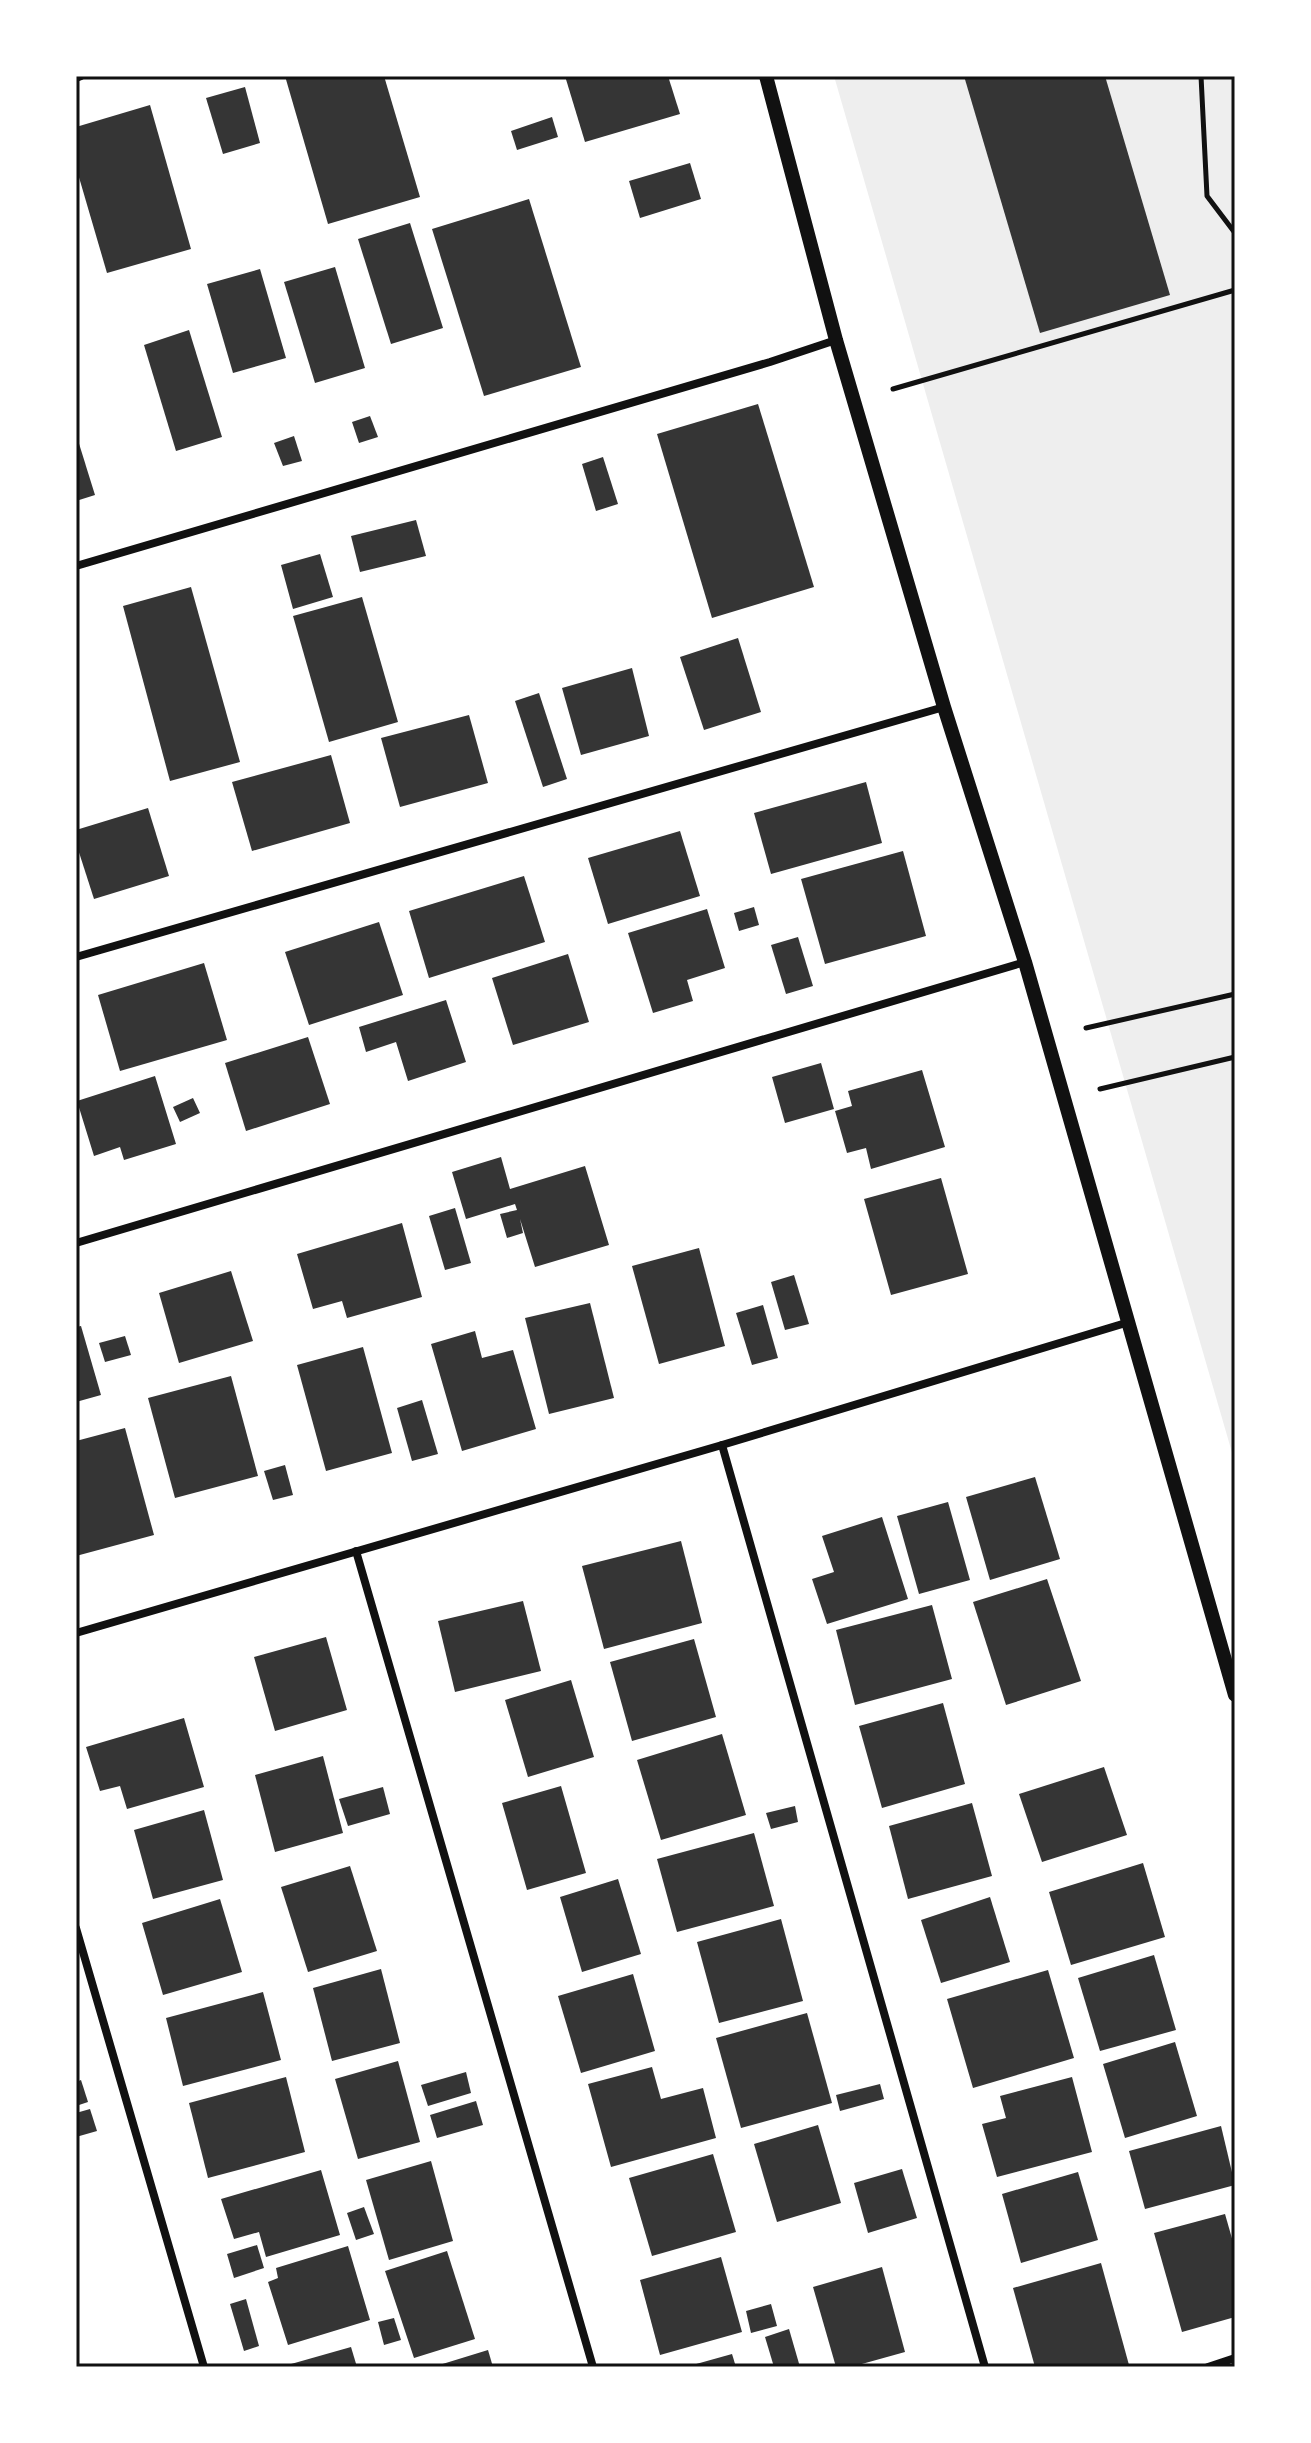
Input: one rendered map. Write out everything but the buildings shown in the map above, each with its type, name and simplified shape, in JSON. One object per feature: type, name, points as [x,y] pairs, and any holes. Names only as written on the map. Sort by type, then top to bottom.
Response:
[{"type":"street","points":[[766,76],[853,401],[944,707],[1025,962],[1235,1695]]},
{"type":"street","points":[[76,566],[836,340]]},
{"type":"street","points":[[76,957],[944,707]]},
{"type":"street","points":[[76,1243],[1025,962]]},
{"type":"street","points":[[76,1633],[722,1445],[1129,1322]]},
{"type":"street","points":[[722,1445],[985,2367]]},
{"type":"street","points":[[356,1551],[593,2367]]},
{"type":"street","points":[[76,1928],[204,2367]]},
{"type":"street","points":[[1208,2367],[1235,2358]]},
{"type":"path","points":[[1201,76],[1207,196],[1235,233]]},
{"type":"path","points":[[853,401],[1235,290]]},
{"type":"path","points":[[1046,1037],[1235,994]]},
{"type":"path","points":[[1064,1097],[1235,1057]]},
{"type":"shaded area","points":[[834,76],[1235,76],[1235,1463]]}]
